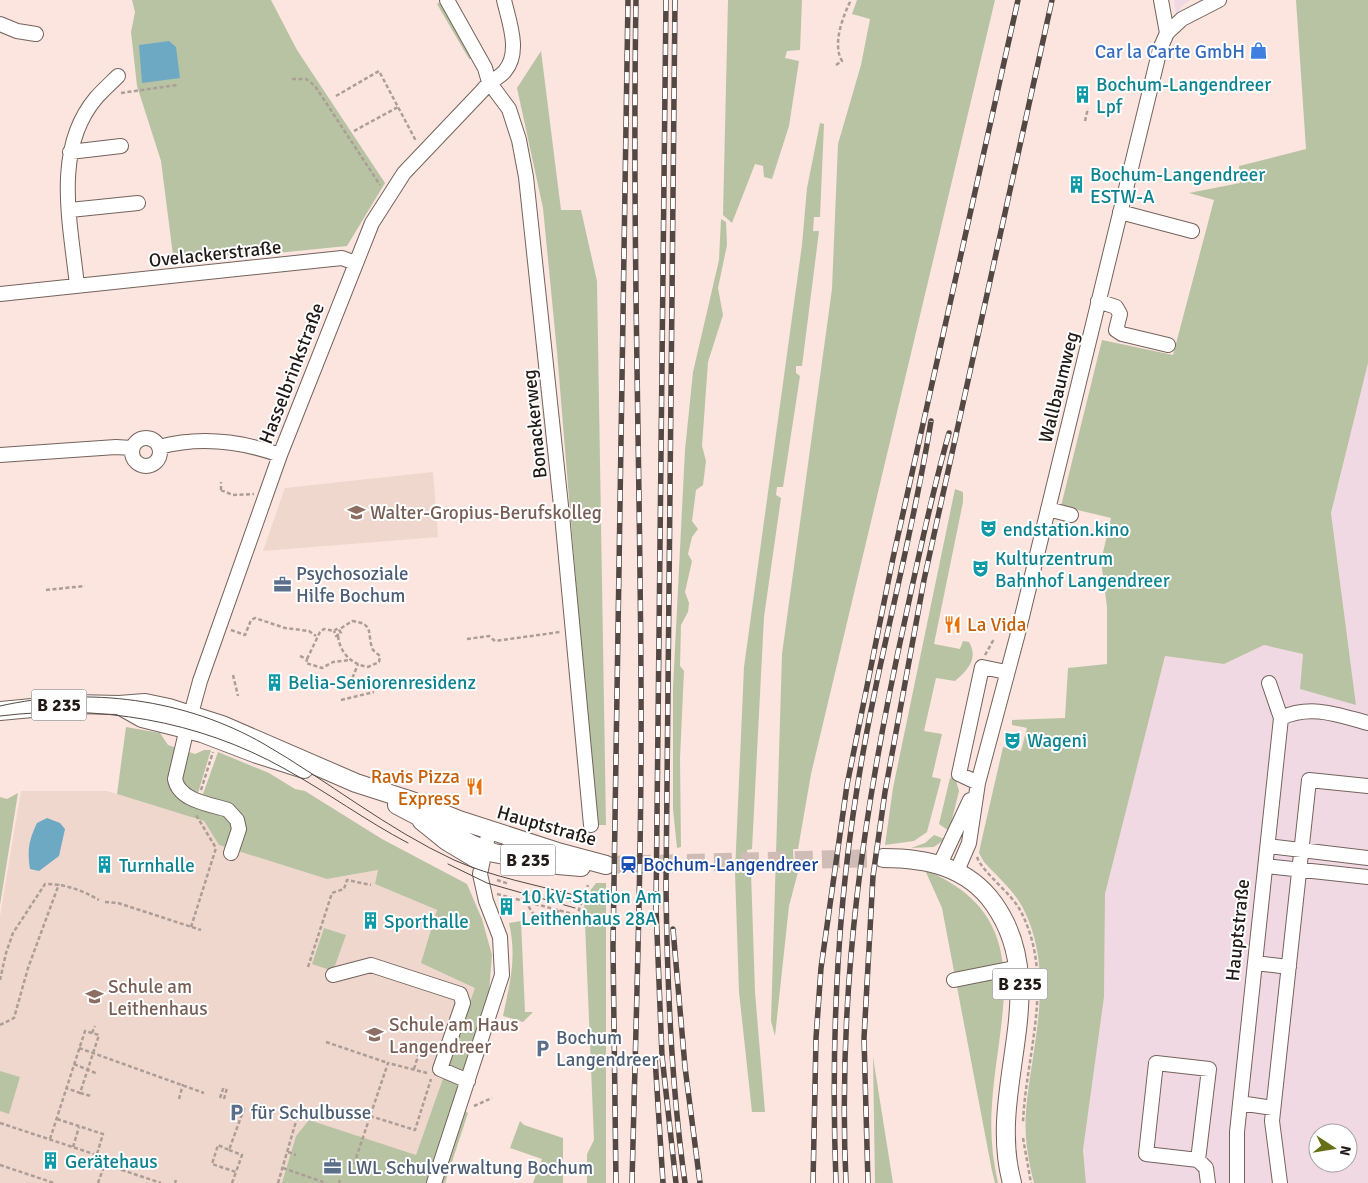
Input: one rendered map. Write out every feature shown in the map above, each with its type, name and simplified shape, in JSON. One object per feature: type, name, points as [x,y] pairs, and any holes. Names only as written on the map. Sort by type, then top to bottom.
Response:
[{"type":"main road","name":"Hauptstraße","points":[[0,711],[54,705],[119,706],[142,718],[189,721],[263,741],[369,788],[412,801],[489,831],[606,865],[574,867],[504,856],[483,857],[369,788]]},
{"type":"main road","name":"B 235","points":[[883,858],[923,860],[957,871],[988,896],[1004,918],[1015,944],[1019,967],[1019,1010],[1005,1120],[1007,1156],[1012,1183]]},
{"type":"street","name":"Bonackerweg","points":[[447,0],[485,68],[489,82],[509,109],[514,122],[526,177],[573,630],[591,825]]},
{"type":"street","name":"Hasselbrinkstraße","points":[[196,800],[180,792],[175,779],[189,721],[200,681],[280,454],[355,263],[372,223],[387,197],[422,152],[489,82],[504,73],[513,60],[512,34],[504,0]]},
{"type":"street","points":[[1161,0],[1167,33]]},
{"type":"street","points":[[1167,33],[1182,18],[1219,0]]},
{"type":"street","points":[[0,24],[17,31],[36,34]]},
{"type":"street","name":"Wallbaumweg","points":[[957,871],[969,843],[978,783],[1048,509],[1160,49],[1167,33]]},
{"type":"street","points":[[77,286],[67,185],[70,152],[83,118],[96,98],[118,76]]},
{"type":"street","points":[[70,152],[121,146]]},
{"type":"street","points":[[70,210],[138,203]]},
{"type":"street","points":[[1120,212],[1192,231]]},
{"type":"street","name":"Ovelackerstraße","points":[[0,294],[342,258],[355,263]]},
{"type":"street","points":[[1098,300],[1116,306],[1120,314],[1116,330],[1122,334],[1168,345]]},
{"type":"street","points":[[144,437],[155,440],[159,447],[158,460],[148,466],[143,466],[134,459],[132,448],[134,443],[144,437]]},
{"type":"street","points":[[159,447],[170,444],[229,442],[250,444],[280,454]]},
{"type":"street","points":[[0,455],[116,447],[132,448]]},
{"type":"street","points":[[1048,509],[1071,514]]},
{"type":"street","points":[[978,783],[959,774],[982,667],[1006,672]]},
{"type":"street","name":"Hauptstraße","points":[[1238,1183],[1237,1132],[1281,718],[1269,683]]},
{"type":"street","points":[[1281,718],[1294,712],[1319,710],[1368,723]]},
{"type":"street","points":[[1280,1183],[1272,1121],[1309,780],[1368,786]]},
{"type":"street","name":"Wallbaumweg","points":[[940,864],[954,838],[978,783]]},
{"type":"street","points":[[196,800],[228,810],[237,820],[239,829],[231,853]]},
{"type":"street","points":[[434,1183],[502,975],[500,937],[486,901],[480,874],[489,831]]},
{"type":"street","points":[[1268,846],[1368,858]]},
{"type":"street","points":[[1266,866],[1368,877]]},
{"type":"street","points":[[1255,964],[1289,967]]},
{"type":"street","points":[[333,975],[371,965],[460,994],[463,1004],[447,1052],[434,1071],[468,1081]]},
{"type":"street","points":[[954,980],[1019,967]]},
{"type":"street","points":[[1198,1160],[1208,1069],[1156,1063],[1146,1154],[1198,1160],[1206,1168],[1208,1183]]},
{"type":"street","points":[[1240,1103],[1273,1108]]},
{"type":"path","points":[[836,65],[842,61],[838,54],[840,33],[844,14],[851,0]]},
{"type":"path","points":[[336,96],[379,71],[422,152]]},
{"type":"path","points":[[292,79],[306,79],[315,86],[371,167],[387,197]]},
{"type":"path","points":[[139,91],[178,85]]},
{"type":"path","points":[[354,131],[398,107]]},
{"type":"path","points":[[1085,121],[1088,108]]},
{"type":"path","points":[[221,482],[221,490],[233,495],[253,494],[265,498]]},
{"type":"path","points":[[46,590],[85,586]]},
{"type":"path","points":[[245,635],[251,620],[255,618],[285,628],[309,631],[316,636]]},
{"type":"path","points":[[352,621],[364,623],[368,628],[373,650],[380,656],[379,662],[368,666],[349,660],[333,662],[322,668],[306,662],[316,636],[324,629],[334,631],[352,621]]},
{"type":"path","points":[[338,636],[341,633],[340,629]]},
{"type":"path","points":[[467,639],[489,636],[495,641],[573,630]]},
{"type":"path","points":[[334,631],[335,635],[338,636],[341,648],[349,660]]},
{"type":"path","points":[[300,656],[307,659]]},
{"type":"path","points":[[350,684],[358,664]]},
{"type":"path","points":[[233,676],[238,696]]},
{"type":"path","points":[[341,700],[374,692]]},
{"type":"path","points":[[192,927],[216,848],[193,811],[214,748]]},
{"type":"path","points":[[308,967],[332,893],[344,890],[347,880],[371,885]]},
{"type":"path","points":[[497,880],[509,884]]},
{"type":"path","points":[[0,980],[13,933],[45,884],[59,884],[86,892],[99,900]]},
{"type":"path","points":[[0,1025],[14,1018],[28,968],[59,884]]},
{"type":"path","points":[[570,921],[577,914],[588,885]]},
{"type":"path","points":[[493,893],[577,914]]},
{"type":"path","points":[[570,900],[580,903]]},
{"type":"path","points":[[525,901],[536,918]]},
{"type":"path","points":[[105,902],[118,904],[201,930]]},
{"type":"path","points":[[554,919],[559,910]]},
{"type":"path","points":[[92,1033],[95,1026]]},
{"type":"path","points":[[50,1139],[85,1031],[99,1035],[80,1093]]},
{"type":"path","points":[[326,1042],[388,1063],[434,1071],[415,1130],[370,1116]]},
{"type":"path","points":[[414,1069],[422,1043],[447,1052]]},
{"type":"path","points":[[79,1048],[204,1093]]},
{"type":"path","points":[[354,1164],[388,1063]]},
{"type":"path","points":[[74,1064],[88,1068],[98,1074]]},
{"type":"path","points":[[179,1098],[183,1084]]},
{"type":"path","points":[[220,1098],[225,1087],[224,1099]]},
{"type":"path","points":[[66,1088],[91,1096]]},
{"type":"path","points":[[471,1108],[481,1101],[492,1098]]},
{"type":"path","points":[[229,1150],[245,1106]]},
{"type":"path","points":[[278,1183],[288,1152],[297,1110],[292,1121]]},
{"type":"path","points":[[56,1119],[104,1134],[96,1154]]},
{"type":"path","points":[[0,1122],[124,1164],[122,1170],[161,1183]]},
{"type":"path","points":[[73,1147],[80,1126]]},
{"type":"path","points":[[232,1183],[236,1172],[242,1155],[218,1145],[212,1164],[236,1172]]},
{"type":"path","points":[[288,1152],[296,1155]]},
{"type":"path","points":[[98,1183],[107,1158]]},
{"type":"path","points":[[0,1165],[54,1183]]},
{"type":"path","points":[[282,1168],[326,1183]]},
{"type":"path","points":[[308,1176],[310,1170]]},
{"type":"shaded area","points":[[1174,0],[1190,0],[1181,7],[1176,15]]},
{"type":"shaded area","points":[[1368,363],[1368,1183],[1086,1183],[1083,1150],[1104,997],[1105,894],[1165,656],[1224,664],[1264,645],[1303,654],[1300,689],[1356,704],[1331,513]]},
{"type":"shaded area","name":"Walter-Gropius-Berufskolleg","points":[[433,472],[438,537],[263,551],[285,488]]},
{"type":"shaded area","points":[[21,791],[107,791],[204,821],[219,845],[327,879],[379,870],[375,884],[437,910],[489,992],[417,1183],[0,1183],[0,916]]},
{"type":"green space","points":[[132,0],[271,0],[297,50],[385,183],[347,246],[174,263],[161,161],[137,86],[131,32],[135,12]]},
{"type":"green space","points":[[728,0],[802,0],[800,50],[787,51],[785,58],[799,61],[789,126],[772,179],[764,177],[763,166],[755,164],[732,223],[723,215]]},
{"type":"green space","points":[[857,0],[995,0],[811,774],[798,849],[793,849],[794,872],[798,872],[789,906],[775,1036],[771,1021],[782,654],[832,289],[838,144],[861,65],[870,19],[852,14]]},
{"type":"green space","points":[[1296,0],[1368,0],[1368,363],[1331,513],[1356,705],[1300,689],[1303,654],[1264,645],[1224,664],[1165,656],[1105,894],[1104,997],[1083,1150],[1086,1183],[1034,1183],[1027,1147],[1026,1111],[1039,1008],[1038,958],[1033,933],[1023,908],[1010,890],[984,862],[979,853],[981,843],[1003,747],[1021,751],[1027,728],[1012,725],[1012,720],[1065,718],[1068,668],[1107,664],[1107,607],[1101,561],[1111,518],[1061,506],[1102,340],[1173,355],[1214,200],[1189,193],[1240,183],[1239,166],[1306,149]]},
{"type":"green space","points":[[440,2],[471,59],[469,59],[437,4]]},
{"type":"green space","points":[[541,51],[561,210],[581,210],[597,281],[606,825],[596,825],[557,352],[543,208],[517,88]]},
{"type":"green space","points":[[820,123],[824,124],[820,217],[814,217],[813,231],[819,231],[802,366],[796,366],[796,373],[800,376],[783,487],[777,487],[776,495],[781,498],[764,617],[752,849],[747,850],[747,872],[751,872],[755,992],[765,1112],[752,1112],[739,992],[735,872],[744,667],[802,245],[807,188]]},
{"type":"green space","points":[[721,219],[726,222],[727,245],[718,288],[723,315],[708,362],[702,446],[706,461],[703,485],[696,490],[692,521],[698,529],[692,537],[688,554],[692,561],[685,592],[689,603],[688,612],[681,625],[680,666],[684,671],[680,758],[681,847],[677,848],[673,809],[673,688],[685,450],[693,372],[719,260]]},
{"type":"green space","points":[[955,489],[963,492],[963,502],[934,644],[960,649],[963,641],[969,642],[973,654],[967,669],[955,681],[936,678],[924,731],[942,734],[932,777],[941,779],[927,832],[914,841],[885,845],[893,788]]},
{"type":"green space","points":[[126,727],[160,733],[168,745],[195,754],[204,750],[211,750],[198,793],[203,794],[218,752],[269,773],[295,789],[305,791],[382,839],[467,884],[482,919],[492,955],[489,992],[428,1183],[282,1183],[296,1136],[309,1120],[416,1155],[475,988],[421,963],[437,910],[375,884],[378,870],[327,879],[219,845],[204,821],[117,794]]},
{"type":"green space","points":[[955,777],[959,791],[949,831],[939,824],[950,778]]},
{"type":"green space","points":[[18,793],[0,905],[0,797],[7,799]]},
{"type":"green space","points":[[934,835],[945,839],[934,847],[911,848],[925,843]]},
{"type":"green space","points":[[925,870],[961,890],[984,913],[998,940],[1004,970],[1003,1001],[992,1104],[991,1134],[998,1183],[995,1183],[992,1171],[942,908]]},
{"type":"green space","points":[[596,883],[606,883],[606,1183],[587,1183],[587,1154],[594,1140],[584,899]]},
{"type":"green space","points":[[521,921],[525,1012],[533,1012],[523,1022],[503,1016],[512,959],[509,923]]},
{"type":"green space","points":[[324,928],[346,935],[333,971],[312,964]]},
{"type":"green space","points":[[873,1057],[893,1183],[875,1183]]},
{"type":"green space","points":[[0,1071],[20,1077],[9,1114],[0,1111]]},
{"type":"green space","points":[[464,1110],[468,1113],[445,1183],[440,1183]]},
{"type":"green space","points":[[520,1121],[524,1125],[563,1138],[563,1183],[533,1183],[542,1159],[510,1148]]},
{"type":"water","points":[[169,41],[176,47],[180,78],[142,83],[139,45]]},
{"type":"water","points":[[47,818],[60,823],[65,829],[59,856],[39,871],[30,869],[29,845],[32,835],[37,823]]},
{"type":"tunnel","points":[[606,865],[883,858]]},
{"type":"tram line","points":[[0,706],[33,700],[67,697],[102,697],[169,707],[202,716],[264,744],[405,834],[454,860],[499,876],[578,896]]},
{"type":"tram line","points":[[0,716],[74,712],[110,715],[147,720],[218,738],[252,752],[285,769],[408,843]]},
{"type":"tram line","points":[[448,864],[487,883],[575,908]]},
{"type":"railway","points":[[616,1183],[613,946],[628,0]]},
{"type":"railway","points":[[632,1183],[641,809],[635,171],[636,0]]},
{"type":"railway","points":[[666,0],[656,908],[662,1056],[676,1183]]},
{"type":"railway","points":[[675,0],[666,885],[667,960],[671,1034],[676,1109],[685,1183]]},
{"type":"railway","points":[[813,1183],[816,1038],[821,968],[847,785],[893,558],[1018,0]]},
{"type":"railway","points":[[868,1183],[864,1038],[873,876],[885,792],[924,580],[1052,0]]},
{"type":"railway","points":[[836,1183],[834,1084],[837,985],[844,887],[850,838],[865,743],[914,513],[931,421]]},
{"type":"railway","points":[[846,1183],[844,1110],[846,1039],[850,968],[866,827],[891,686],[926,524],[949,433]]},
{"type":"railway","points":[[673,929],[685,1067],[700,1183]]},
{"type":"railway","points":[[655,1058],[663,1183]]},
{"type":"place","name":"Car la Carte GmbH","points":[[1259,51]]},
{"type":"place","name":"Bochum-Langendreer Lpf","points":[[1082,95]]},
{"type":"place","name":"Bochum-Langendreer ESTW-A","points":[[1076,185]]},
{"type":"place","name":"Walter-Gropius-Berufskolleg","points":[[356,512]]},
{"type":"place","name":"endstation.kino","points":[[989,529]]},
{"type":"place","name":"Kulturzentrum Bahnhof Langendreer","points":[[981,569]]},
{"type":"place","name":"Psychosoziale Hilfe Bochum","points":[[282,584]]},
{"type":"place","name":"La Vida","points":[[953,624]]},
{"type":"place","name":"Belia-Seniorenresidenz","points":[[274,682]]},
{"type":"place","name":"Wageni","points":[[1013,740]]},
{"type":"place","name":"Ravis Pizza Express","points":[[474,787]]},
{"type":"place","name":"Bochum-Langendreer","points":[[629,864]]},
{"type":"place","name":"Turnhalle","points":[[105,865]]},
{"type":"place","name":"10 kV-Station Am Leithenhaus 28A","points":[[507,907]]},
{"type":"place","name":"Sporthalle","points":[[370,921]]},
{"type":"place","name":"Schule am Leithenhaus","points":[[94,997]]},
{"type":"place","name":"Schule am Haus Langendreer","points":[[375,1035]]},
{"type":"place","name":"Bochum Langendreer","points":[[542,1048]]},
{"type":"place","name":"für Schulbusse","points":[[237,1112]]},
{"type":"place","name":"Gerätehaus","points":[[51,1161]]},
{"type":"place","name":"LWL Schulverwaltung Bochum","points":[[333,1167]]}]
